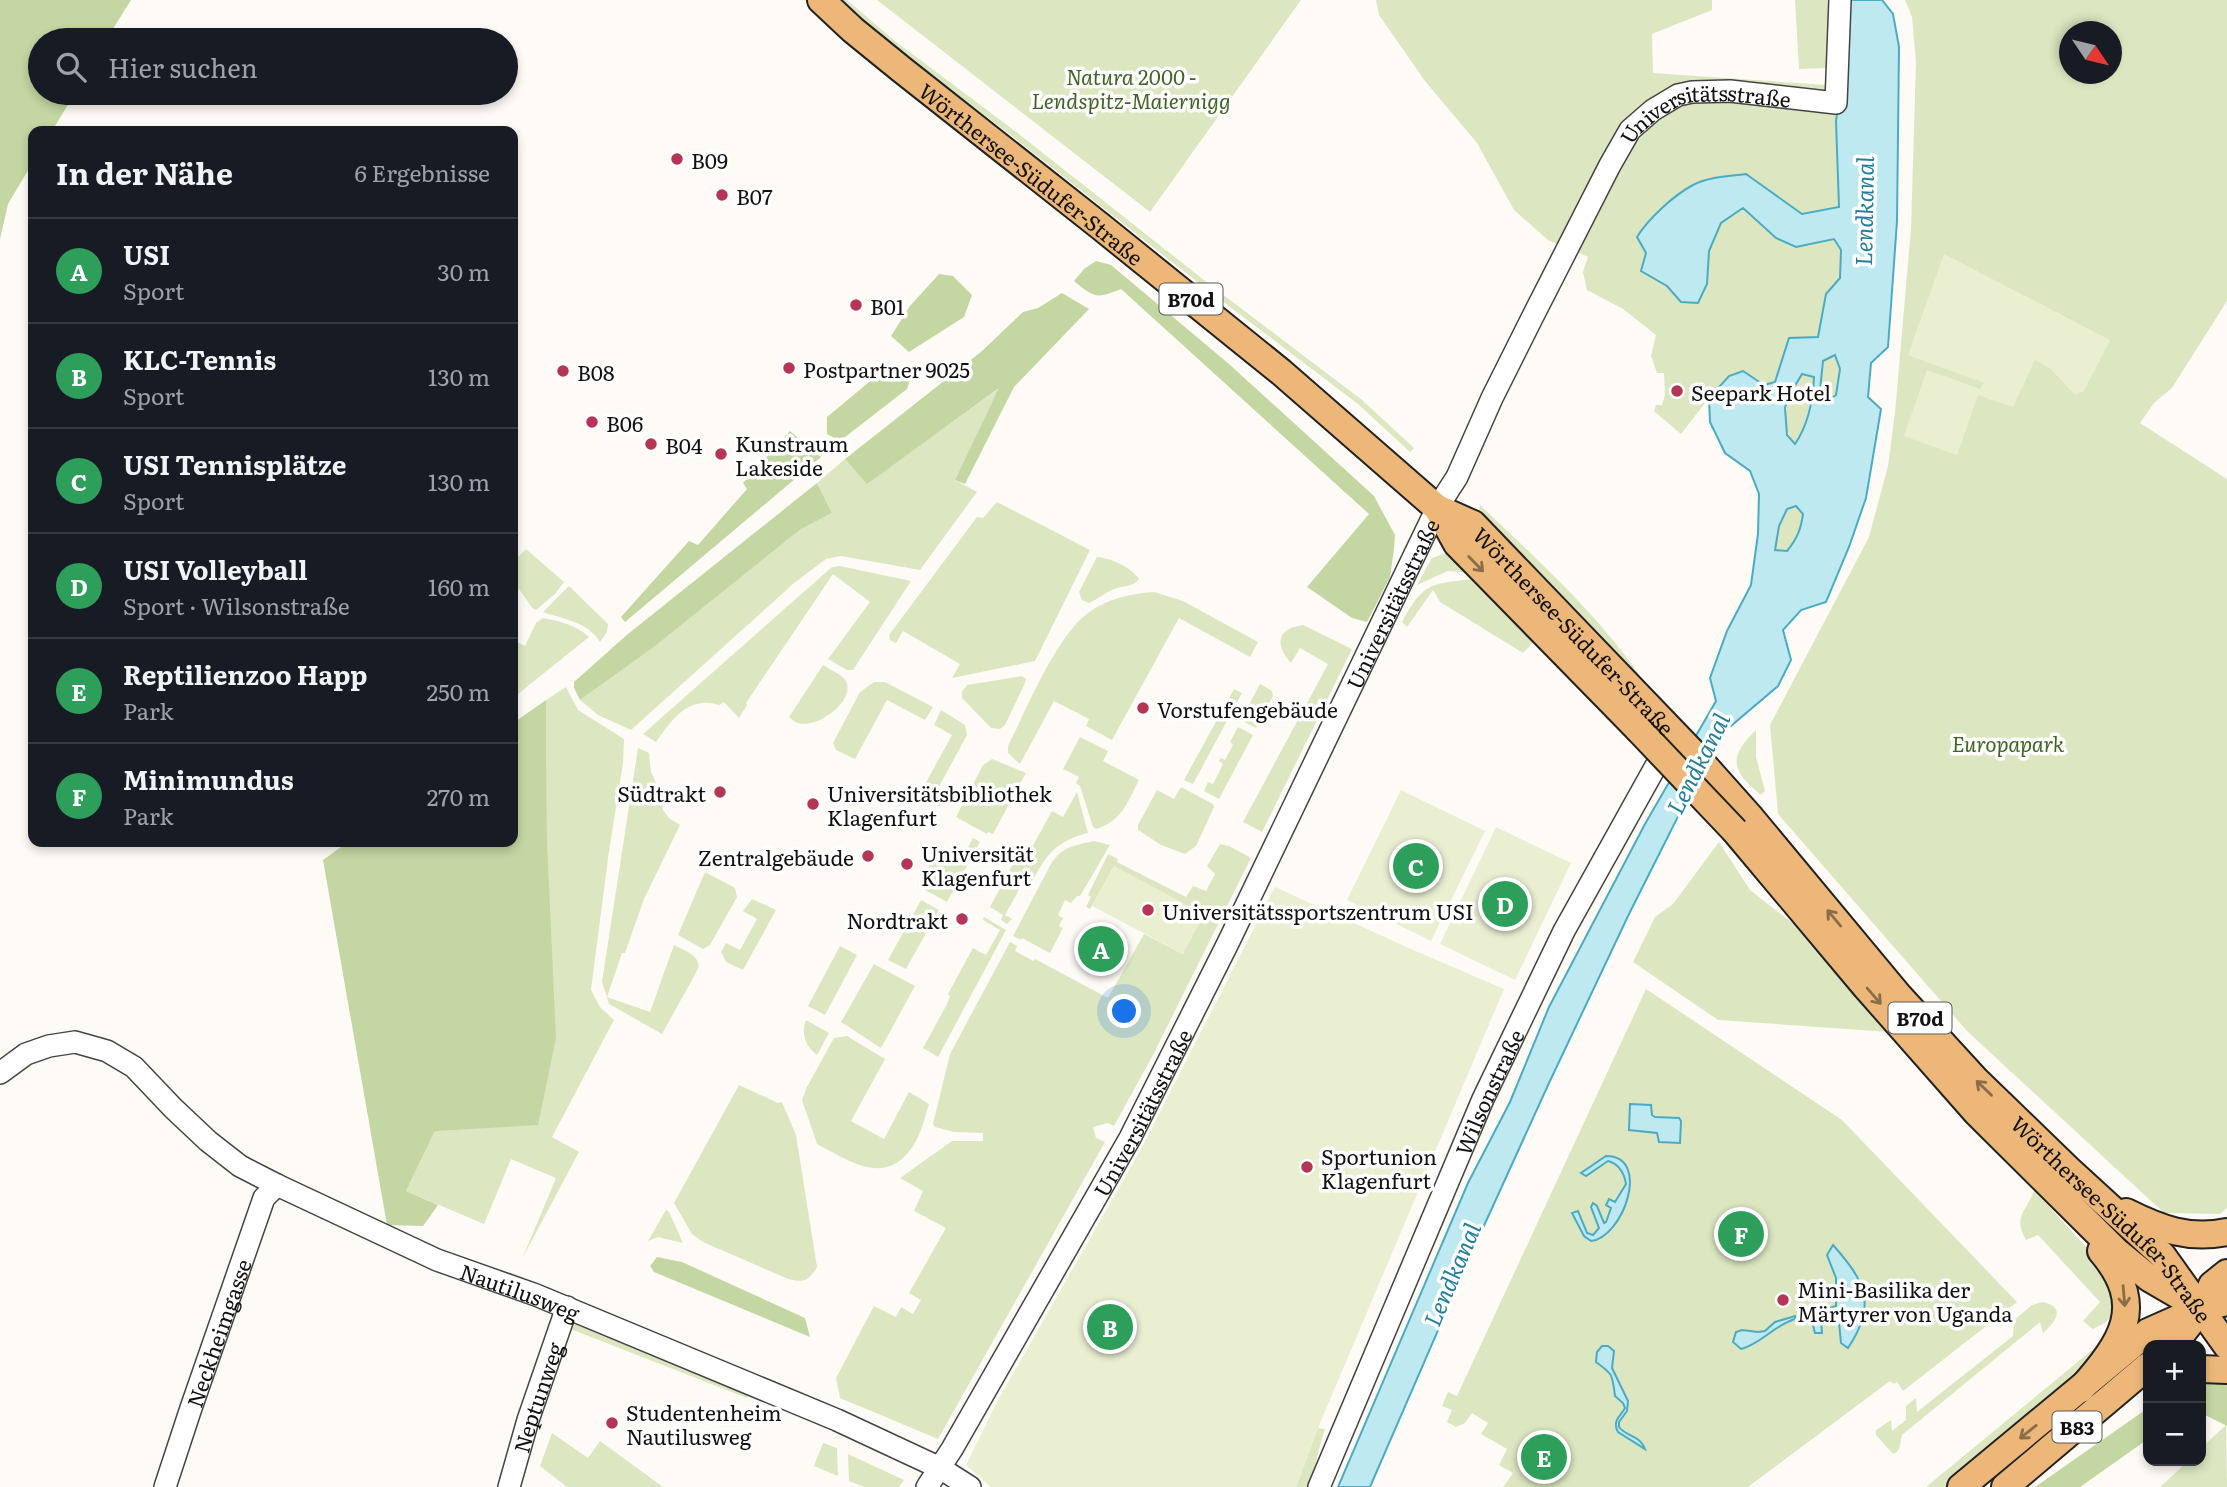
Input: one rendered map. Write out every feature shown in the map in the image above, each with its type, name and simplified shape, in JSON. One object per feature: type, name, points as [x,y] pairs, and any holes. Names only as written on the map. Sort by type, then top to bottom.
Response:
[{"type":"main road","name":"Wörthersee-Südufer-Straße","points":[[821,0],[901,69],[1281,373],[1437,508],[1457,544],[1646,720],[1966,1070],[2214,1305]]},
{"type":"main road","name":"Wörthersee-Südufer-Straße","points":[[1743,825],[1865,986],[1976,1112],[2116,1251],[2149,1278],[2214,1305]]},
{"type":"main road","points":[[1976,1112],[2027,1173],[2102,1253],[2123,1284],[2126,1319],[2120,1336],[2101,1367],[2081,1389]]},
{"type":"main road","points":[[2105,1202],[2146,1222],[2187,1235],[2211,1236],[2227,1232]]},
{"type":"main road","points":[[2227,1273],[2212,1285],[2214,1305],[2227,1346]]},
{"type":"main road","points":[[2214,1305],[2227,1321]]},
{"type":"main road","points":[[2178,1340],[2214,1305]]},
{"type":"main road","name":"B83","points":[[1961,1487],[2148,1332],[2214,1305]]},
{"type":"main road","points":[[2206,1369],[2227,1370]]},
{"type":"main road","name":"B83","points":[[2006,1487],[2143,1370]]},
{"type":"main road","points":[[2012,1487],[2029,1478],[2143,1392]]},
{"type":"street","name":"Universitätsstraße","points":[[927,1487],[1130,1138],[1222,955],[1437,508],[1457,477],[1492,398],[1630,130],[1653,110],[1678,95],[1692,92],[1730,91],[1836,103],[1840,0]]},
{"type":"street","name":"Wilsonstraße","points":[[1319,1487],[1483,1099],[1564,931],[1667,746]]},
{"type":"street","name":"Nautilusweg","points":[[0,1073],[26,1054],[49,1046],[75,1042],[99,1048],[134,1067],[208,1142],[240,1166],[277,1185],[437,1260],[567,1307],[759,1386],[940,1468],[970,1487]]},
{"type":"street","name":"Neckheimgasse","points":[[165,1487],[264,1198],[277,1185]]},
{"type":"street","name":"Neptunweg","points":[[509,1487],[528,1420],[567,1307]]},
{"type":"green space","points":[[0,0],[131,0],[114,28],[28,28],[28,105],[68,105],[55,126],[28,126],[28,170],[8,204],[0,239]]},
{"type":"green space","points":[[838,0],[847,0],[895,41],[1362,400],[1414,448],[1410,452],[1358,404],[892,45]]},
{"type":"green space","name":"Natura 2000 - Lendspitz-Maiernigg","points":[[877,0],[1301,0],[1150,212]]},
{"type":"green space","points":[[1376,0],[1712,0],[1712,10],[1652,34],[1653,73],[1841,86],[1836,121],[1839,208],[1802,214],[1746,174],[1646,253],[1641,272],[1667,286],[1681,301],[1707,284],[1708,251],[1721,223],[1743,208],[1758,222],[1834,239],[1841,250],[1840,278],[1826,294],[1818,337],[1789,338],[1775,382],[1764,385],[1756,378],[1715,390],[1681,434],[1654,411],[1656,405],[1662,405],[1665,395],[1664,373],[1657,373],[1651,356],[1656,335],[1623,309],[1587,290],[1583,272],[1588,257],[1549,241],[1514,210],[1477,143],[1425,81],[1379,15]]},
{"type":"green space","points":[[1795,0],[1830,0],[1829,68],[1799,69]]},
{"type":"green space","name":"Europapark","points":[[1905,0],[2227,0],[2227,301],[2172,388],[2154,403],[2140,423],[2227,479],[2227,1208],[2220,1214],[2164,1213],[1967,1031],[1778,814],[1770,725],[1869,537],[1888,466],[1911,228],[1916,62],[1912,17]]},
{"type":"green space","points":[[1944,254],[2110,340],[2084,391],[2075,395],[2051,369],[2035,360],[2013,407],[1978,395],[1957,455],[1904,436],[1927,370],[1980,389],[1984,383],[1908,355]]},
{"type":"green space","points":[[1096,261],[1111,265],[1229,364],[1374,496],[1395,535],[1390,577],[1367,622],[1352,618],[1307,587],[1369,514],[1121,289],[1096,295],[1074,281],[1084,269]]},
{"type":"green space","points":[[939,274],[953,276],[972,295],[964,317],[909,352],[891,336],[910,306]]},
{"type":"green space","points":[[1062,293],[1089,309],[1014,387],[965,484],[955,480],[999,388],[867,484],[845,459],[982,351],[1023,312],[1038,308]]},
{"type":"green space","points":[[1836,355],[1840,369],[1836,395],[1827,401],[1819,400],[1823,361]]},
{"type":"green space","points":[[886,368],[910,380],[907,389],[840,441],[827,434],[827,417]]},
{"type":"green space","points":[[1801,374],[1814,376],[1811,403],[1795,445],[1787,427],[1786,410]]},
{"type":"green space","points":[[1001,387],[955,480],[977,492],[920,570],[841,556],[826,559],[793,584],[631,730],[598,715],[580,700],[654,647],[801,529],[832,513],[817,483],[845,459],[867,483]]},
{"type":"green space","points":[[790,431],[821,457],[625,622],[621,617],[689,541],[698,545],[747,489],[743,483]]},
{"type":"green space","points":[[817,483],[832,513],[801,529],[654,647],[580,700],[574,682],[628,634]]},
{"type":"green space","points":[[997,502],[1090,550],[1035,661],[952,678],[960,664],[903,631],[896,643],[890,640],[889,635],[977,517],[983,518]]},
{"type":"green space","points":[[1480,505],[1596,620],[1617,644],[1654,697],[1582,616],[1479,511]]},
{"type":"green space","points":[[1796,506],[1803,513],[1796,538],[1787,551],[1775,550],[1779,526],[1787,509]]},
{"type":"green space","points":[[526,549],[564,582],[555,594],[536,610],[518,588],[518,557]]},
{"type":"green space","points":[[1446,553],[1460,560],[1475,573],[1448,571],[1417,585],[1432,558]]},
{"type":"green space","points":[[1097,557],[1121,564],[1139,579],[1132,585],[1113,589],[1089,603],[1082,600],[1079,592]]},
{"type":"green space","points":[[840,566],[911,581],[853,670],[847,670],[828,659],[870,602],[833,574],[746,703],[739,718],[724,702],[719,705],[699,703],[682,711],[656,742],[643,734],[832,567]]},
{"type":"green space","points":[[1473,579],[1536,639],[1523,653],[1440,602],[1433,590],[1407,627],[1402,622],[1416,599],[1430,587]]},
{"type":"green space","points":[[569,586],[608,624],[607,632],[600,642],[582,626],[543,612]]},
{"type":"green space","points":[[1154,592],[1183,601],[1258,642],[1250,657],[1179,618],[1112,740],[1086,726],[1089,719],[1054,701],[1020,764],[1008,753],[1008,746],[1043,674],[1065,638],[1088,613],[1103,604]]},
{"type":"green space","points":[[543,618],[568,624],[589,637],[518,694],[518,642],[525,646],[536,623]]},
{"type":"green space","points":[[1303,625],[1352,649],[1262,832],[1243,822],[1328,664],[1300,648],[1291,663],[1286,657],[1281,644],[1283,634]]},
{"type":"green space","points":[[823,665],[846,681],[848,689],[845,697],[833,712],[824,718],[806,724],[797,723],[789,717]]},
{"type":"green space","points":[[1022,676],[1026,679],[1025,683],[1005,725],[1000,729],[991,728],[962,698],[962,692],[967,685]]},
{"type":"green space","points":[[874,682],[885,682],[933,707],[925,720],[887,700],[855,759],[836,750],[833,743],[860,692]]},
{"type":"green space","points":[[1260,684],[1272,691],[1273,696],[1256,728],[1241,720]]},
{"type":"green space","points":[[566,687],[578,710],[624,739],[623,763],[591,990],[600,1007],[614,1020],[552,1137],[579,1152],[522,1259],[556,1178],[511,1159],[484,1224],[406,1191],[435,1131],[547,842],[546,700]]},
{"type":"green space","points":[[1234,689],[1242,693],[1193,784],[1184,780]]},
{"type":"green space","points":[[546,700],[547,842],[556,1038],[538,1125],[435,1131],[406,1191],[438,1205],[423,1226],[387,1225],[323,860],[341,847],[518,847],[518,720]]},
{"type":"green space","points":[[941,710],[965,725],[967,735],[930,803],[918,797],[952,735],[934,725]]},
{"type":"green space","points":[[1238,727],[1253,735],[1219,799],[1204,791],[1208,782],[1213,784],[1223,764],[1219,761],[1221,758],[1225,760]]},
{"type":"green space","points":[[1756,730],[1756,757],[1765,791],[1761,795],[1744,779],[1737,764],[1740,749]]},
{"type":"green space","points":[[1080,737],[1108,751],[1103,761],[1139,780],[1118,816],[1096,829],[1093,827],[1080,786],[1076,783],[1079,777],[1063,769]]},
{"type":"green space","points":[[638,748],[649,753],[651,772],[660,791],[663,810],[680,825],[644,899],[607,997],[650,1012],[674,945],[691,954],[697,960],[698,969],[662,1034],[609,1004],[602,982]]},
{"type":"green space","points":[[992,759],[1026,773],[993,834],[987,834],[956,817],[983,765]]},
{"type":"green space","points":[[1181,787],[1214,807],[1196,846],[1185,854],[1161,845],[1138,830],[1138,825],[1157,790],[1174,799]]},
{"type":"green space","points":[[1401,790],[1485,831],[1431,941],[1347,900]]},
{"type":"green space","points":[[1077,792],[1088,833],[1058,846],[1045,860],[1028,889],[1021,886],[1005,915],[1012,919],[1007,924],[1001,920],[1003,915],[990,907],[1017,852],[1027,856],[1052,811],[1063,817]]},
{"type":"green space","points":[[1496,827],[1571,863],[1515,980],[1440,944]]},
{"type":"green space","points":[[973,838],[980,842],[947,902],[918,886],[938,849],[961,861]]},
{"type":"green space","points":[[1094,841],[1110,845],[1080,896],[1071,903],[1065,900],[1058,915],[1063,918],[1059,926],[1063,928],[1050,953],[1013,936],[1052,862],[1071,847]]},
{"type":"green space","points":[[1719,842],[1750,890],[1800,929],[1889,1032],[1718,1020],[1633,962],[1655,917],[1673,904]]},
{"type":"green space","points":[[1220,844],[1251,858],[1153,1055],[1114,1126],[1108,1123],[1093,1127],[1096,1138],[1105,1142],[938,1439],[840,1398],[836,1378],[874,1306],[896,1317],[901,1307],[913,1314],[921,1300],[909,1293],[946,1228],[914,1211],[923,1191],[900,1178],[952,1141],[983,1141],[983,1133],[954,1132],[933,1124],[950,1054],[1010,942],[1017,946],[1015,951],[1108,998],[1144,934],[1183,954],[1114,866],[1090,909],[1086,907],[1091,897],[1088,895],[1108,854],[1118,859],[1117,862],[1186,897],[1193,886],[1206,891],[1215,874],[1207,866]]},
{"type":"green space","name":"Universitätssportszentrum USI","points":[[1114,866],[1204,914],[1183,954],[1092,906]]},
{"type":"green space","points":[[705,872],[735,888],[737,897],[710,945],[703,949],[678,935]]},
{"type":"green space","name":"Sportunion Klagenfurt","points":[[1275,887],[1504,989],[1318,1428],[1296,1487],[991,1487],[966,1465],[998,1400],[1141,1149]]},
{"type":"green space","points":[[752,899],[776,910],[743,970],[726,962],[721,952],[726,943],[740,950],[757,919],[743,911]]},
{"type":"green space","points":[[921,900],[939,910],[906,969],[888,960]]},
{"type":"green space","points":[[984,917],[1006,930],[938,1057],[923,1048],[947,1004],[950,996],[948,994],[973,948],[986,955],[1000,930],[983,920]]},
{"type":"green space","points":[[840,946],[857,955],[825,1015],[808,1006]]},
{"type":"green space","points":[[874,964],[915,986],[881,1048],[841,1022]]},
{"type":"green space","points":[[1646,989],[1842,1120],[2017,1302],[1903,1391],[1897,1382],[1894,1384],[1890,1381],[1748,1487],[1503,1487],[1513,1473],[1499,1465],[1507,1449],[1481,1434],[1488,1423],[1472,1413],[1465,1423],[1456,1427],[1447,1422],[1452,1410],[1442,1406],[1448,1392],[1457,1396]]},
{"type":"green space","points":[[806,1020],[829,1033],[817,1055],[805,1039]]},
{"type":"green space","points":[[847,1036],[885,1059],[851,1121],[884,1139],[909,1092],[929,1104],[921,1131],[913,1146],[903,1158],[891,1166],[868,1167],[817,1144],[802,1100],[834,1038]]},
{"type":"green space","points":[[739,1085],[778,1103],[782,1102],[796,1135],[817,1267],[805,1280],[788,1279],[703,1242],[692,1234],[674,1203]]},
{"type":"green space","points":[[2034,1190],[2096,1258],[2119,1311],[2093,1329],[2083,1321],[2100,1302],[2038,1235],[2026,1240],[2022,1232],[2022,1214]]},
{"type":"green space","points":[[666,1210],[683,1243],[658,1237],[648,1241]]},
{"type":"green space","points":[[657,1257],[682,1262],[805,1318],[810,1337],[654,1272],[650,1266]]},
{"type":"green space","points":[[2043,1302],[2055,1307],[2057,1311],[2055,1320],[2048,1329],[2043,1333],[2040,1322],[1902,1435],[1899,1449],[1893,1454],[1876,1435],[1876,1430],[1891,1420],[1892,1431],[1906,1420],[1906,1406],[1916,1398],[1917,1412],[2013,1336],[2014,1320],[2032,1305]]},
{"type":"green space","points":[[580,1324],[751,1390],[747,1398],[573,1330],[570,1325]]},
{"type":"green space","points":[[2114,1332],[2102,1355],[1986,1456],[1947,1487],[1926,1487]]},
{"type":"green space","points":[[2206,1381],[2227,1381],[2227,1426],[2206,1416]]},
{"type":"green space","points":[[2143,1411],[2143,1443],[2080,1487],[2035,1487]]},
{"type":"green space","points":[[2226,1425],[2227,1487],[2160,1487],[2183,1466],[2206,1466],[2206,1443]]},
{"type":"green space","points":[[1318,1428],[1325,1429],[1309,1487],[1296,1487]]},
{"type":"green space","points":[[552,1433],[588,1458],[600,1441],[663,1487],[567,1487],[540,1466]]},
{"type":"green space","points":[[823,1443],[837,1448],[838,1476],[814,1466]]},
{"type":"green space","points":[[848,1454],[904,1480],[899,1487],[864,1487],[849,1481]]},
{"type":"water","name":"Lendkanal","points":[[1843,0],[1882,0],[1893,14],[1899,47],[1897,221],[1888,347],[1871,363],[1868,397],[1881,409],[1866,498],[1849,547],[1826,602],[1801,610],[1783,630],[1791,660],[1778,686],[1718,737],[1629,914],[1549,1083],[1370,1487],[1338,1487],[1468,1183],[1510,1102],[1549,1007],[1645,824],[1716,701],[1710,678],[1727,631],[1751,585],[1758,534],[1759,494],[1750,471],[1725,453],[1710,422],[1709,398],[1729,376],[1743,371],[1764,385],[1775,382],[1789,338],[1818,337],[1826,294],[1840,278],[1841,250],[1834,239],[1796,247],[1776,238],[1743,208],[1721,223],[1709,251],[1707,284],[1698,303],[1681,302],[1667,286],[1641,271],[1646,253],[1637,237],[1655,215],[1686,189],[1699,182],[1719,177],[1746,174],[1802,214],[1839,207],[1836,121],[1841,86]],"holes":[[[1835,355],[1840,369],[1836,395],[1827,401],[1819,400],[1823,361]],[[1802,374],[1814,377],[1809,412],[1795,444],[1787,435],[1785,408]],[[1796,506],[1803,514],[1800,529],[1787,551],[1775,550],[1779,526],[1787,509]]]},
{"type":"water","points":[[1630,1104],[1651,1105],[1652,1115],[1655,1117],[1679,1118],[1680,1143],[1659,1142],[1657,1133],[1629,1130]]},
{"type":"water","points":[[1606,1156],[1620,1160],[1628,1169],[1628,1197],[1613,1226],[1603,1236],[1591,1241],[1584,1236],[1572,1213],[1578,1211],[1587,1233],[1593,1235],[1599,1228],[1591,1207],[1593,1203],[1604,1223],[1606,1222],[1611,1208],[1606,1205],[1609,1199],[1615,1202],[1626,1184],[1620,1169],[1608,1161],[1586,1176],[1581,1173]]},
{"type":"water","points":[[1833,1245],[1853,1271],[1864,1294],[1863,1319],[1848,1348],[1841,1343],[1838,1312],[1821,1317],[1822,1333],[1815,1333],[1810,1314],[1836,1306],[1836,1278],[1827,1255]]},
{"type":"water","points":[[1795,1316],[1795,1319],[1748,1347],[1741,1349],[1733,1342],[1736,1332],[1765,1331],[1775,1322]]},
{"type":"water","points":[[1602,1346],[1608,1346],[1614,1351],[1612,1368],[1628,1401],[1627,1411],[1619,1422],[1619,1427],[1640,1441],[1645,1449],[1616,1428],[1617,1419],[1625,1408],[1615,1396],[1611,1375],[1596,1362],[1597,1352]]},
{"type":"place","name":"B09","points":[[677,159]]},
{"type":"place","name":"B07","points":[[722,195]]},
{"type":"place","name":"B01","points":[[856,305]]},
{"type":"place","name":"Postpartner 9025","points":[[789,368]]},
{"type":"place","name":"B08","points":[[563,371]]},
{"type":"place","name":"Seepark Hotel","points":[[1677,391]]},
{"type":"place","name":"B06","points":[[592,422]]},
{"type":"place","name":"B04","points":[[651,444]]},
{"type":"place","name":"Kunstraum Lakeside","points":[[721,454]]},
{"type":"place","name":"Vorstufengebäude","points":[[1143,708]]},
{"type":"place","name":"Südtrakt","points":[[720,792]]},
{"type":"place","name":"Universitätsbibliothek Klagenfurt","points":[[813,804]]},
{"type":"place","name":"Zentralgebäude","points":[[868,856]]},
{"type":"place","name":"Universität Klagenfurt","points":[[907,864]]},
{"type":"place","name":"USI Tennisplätze","points":[[1416,866]]},
{"type":"place","name":"USI Volleyball","points":[[1505,904]]},
{"type":"place","name":"Universitätssportszentrum USI","points":[[1148,910]]},
{"type":"place","name":"Nordtrakt","points":[[962,919]]},
{"type":"place","name":"USI","points":[[1101,949]]},
{"type":"place","name":"Sportunion Klagenfurt","points":[[1307,1167]]},
{"type":"place","name":"Minimundus","points":[[1741,1234]]},
{"type":"place","name":"Mini-Basilika der Märtyrer von Uganda","points":[[1783,1300]]},
{"type":"place","name":"KLC-Tennis","points":[[1110,1327]]},
{"type":"place","name":"Studentenheim Nautilusweg","points":[[612,1423]]},
{"type":"place","name":"Reptilienzoo Happ","points":[[1544,1457]]}]
